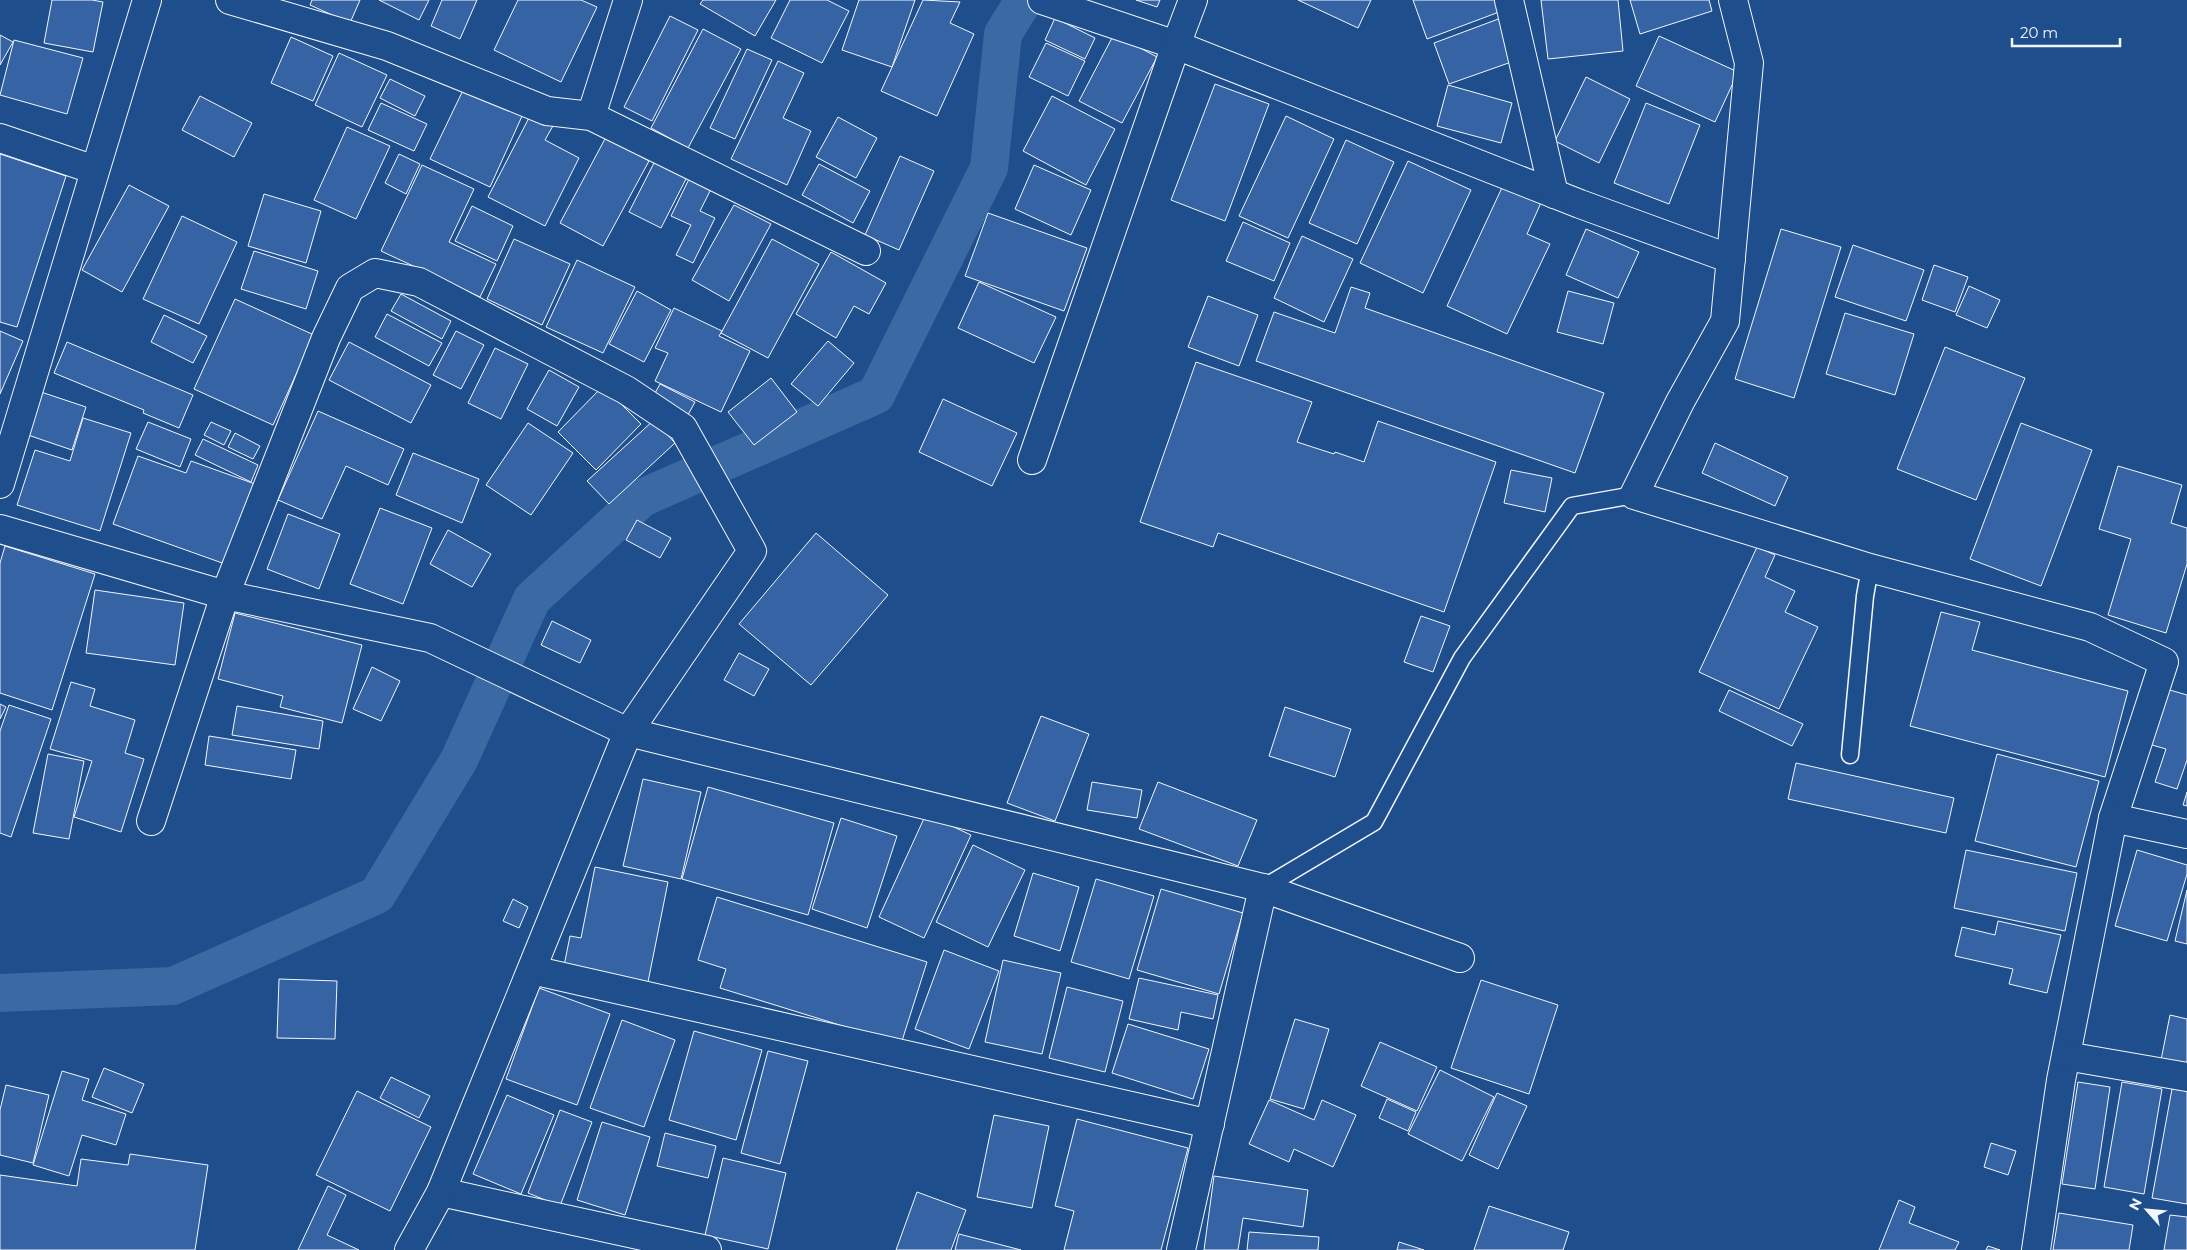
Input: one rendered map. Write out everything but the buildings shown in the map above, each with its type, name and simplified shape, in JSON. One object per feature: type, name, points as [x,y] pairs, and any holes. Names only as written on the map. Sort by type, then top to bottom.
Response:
[{"type":"street","points":[[0,484],[147,0]]},
{"type":"street","points":[[230,0],[387,46],[547,110],[592,116],[866,252]]},
{"type":"street","points":[[592,116],[628,0]]},
{"type":"street","points":[[1032,460],[1193,0]]},
{"type":"street","points":[[1509,0],[1554,194]]},
{"type":"street","points":[[1733,0],[1749,64],[1725,321],[1680,402],[1634,495],[1870,568],[2090,627],[2175,662],[2114,818],[2066,1056],[2036,1250]]},
{"type":"street","points":[[1049,2],[1176,45],[1554,194],[1731,259]]},
{"type":"street","points":[[0,138],[95,170]]},
{"type":"street","points":[[151,821],[225,595],[330,330],[350,288],[375,273],[418,282],[626,390],[683,428],[752,551],[628,732],[441,1192],[409,1250]]},
{"type":"street","points":[[0,528],[225,595],[430,638],[628,732],[1263,888],[1460,958]]},
{"type":"street","points":[[2114,818],[2187,834]]},
{"type":"street","points":[[1181,1250],[1263,888]]},
{"type":"street","points":[[532,970],[1210,1124]]},
{"type":"street","points":[[2066,1056],[2187,1077]]},
{"type":"street","points":[[441,1192],[707,1250]]},
{"type":"lane","points":[[1263,888],[1374,822],[1462,658],[1572,506],[1634,495]]},
{"type":"lane","points":[[1850,756],[1865,596],[1870,568]]},
{"type":"waterway","points":[[0,993],[173,986],[377,895],[459,760],[532,599],[642,498],[876,395],[989,168],[1003,34],[1024,0]]}]
